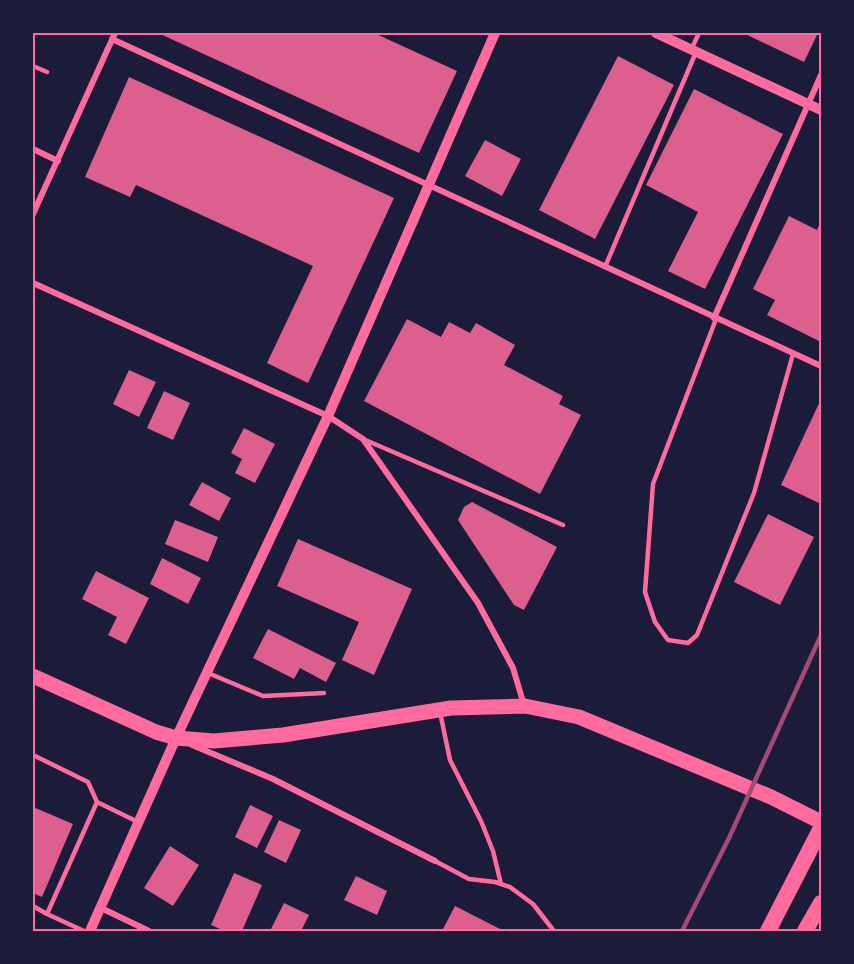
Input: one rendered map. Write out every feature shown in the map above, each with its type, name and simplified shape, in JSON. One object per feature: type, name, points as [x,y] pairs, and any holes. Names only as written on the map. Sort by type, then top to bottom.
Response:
[{"type":"highway","points":[[768,931],[821,828]]},
{"type":"highway","points":[[805,931],[821,903]]},
{"type":"main road","points":[[33,676],[156,732],[176,738],[214,741],[283,735],[439,710],[525,706],[579,717],[771,797],[821,822]]},
{"type":"street","points":[[90,931],[176,738],[328,416],[495,33]]},
{"type":"street","points":[[656,33],[821,110]]},
{"type":"street","points":[[33,214],[114,36],[428,185],[821,366]]},
{"type":"street","points":[[715,318],[821,75]]},
{"type":"street","points":[[33,149],[58,161]]},
{"type":"street","points":[[33,283],[328,416],[363,439],[495,630],[513,668],[525,706]]},
{"type":"street","points":[[176,738],[273,779],[435,861]]},
{"type":"street","points":[[101,908],[149,931]]},
{"type":"lane","points":[[605,267],[694,51],[699,33]]},
{"type":"lane","points":[[33,66],[46,72]]},
{"type":"lane","points":[[715,318],[653,484],[645,592],[662,635],[672,642],[688,643],[698,635],[754,493],[794,354]]},
{"type":"lane","points":[[363,439],[563,525]]},
{"type":"lane","points":[[208,673],[263,696],[324,693]]},
{"type":"lane","points":[[439,710],[450,760],[481,821],[493,851],[501,884]]},
{"type":"lane","points":[[33,755],[88,782],[97,802],[138,822]]},
{"type":"lane","points":[[47,914],[97,802]]},
{"type":"lane","points":[[435,861],[469,879],[501,884],[533,904],[554,931]]},
{"type":"lane","points":[[33,906],[84,931]]},
{"type":"building","points":[[158,33],[374,33],[457,71],[419,153]]},
{"type":"building","points":[[743,33],[818,33],[804,62]]},
{"type":"building","points":[[618,56],[674,85],[595,239],[539,210]]},
{"type":"building","points":[[129,77],[394,198],[308,383],[267,363],[313,266],[136,185],[130,197],[85,177]]},
{"type":"building","points":[[694,89],[783,134],[705,289],[668,271],[698,212],[646,185]]},
{"type":"building","points":[[485,140],[521,159],[502,196],[465,176]]},
{"type":"building","points":[[789,216],[817,230],[821,221],[821,342],[767,315],[775,300],[753,289]]},
{"type":"building","points":[[407,319],[441,337],[449,322],[470,333],[476,323],[515,345],[504,365],[563,396],[559,404],[581,415],[540,494],[364,401]]},
{"type":"building","points":[[129,370],[156,382],[139,417],[113,404]]},
{"type":"building","points":[[164,391],[190,403],[173,440],[147,428]]},
{"type":"building","points":[[821,399],[821,504],[781,485]]},
{"type":"building","points":[[244,428],[275,444],[255,483],[235,473],[242,459],[231,453]]},
{"type":"building","points":[[202,482],[231,498],[219,521],[189,505]]},
{"type":"building","points":[[472,502],[557,547],[524,610],[514,605],[458,520],[464,507]]},
{"type":"building","points":[[768,514],[814,537],[780,605],[734,582]]},
{"type":"building","points":[[175,520],[218,537],[208,562],[165,544]]},
{"type":"building","points":[[298,539],[412,589],[374,675],[342,660],[359,622],[277,586]]},
{"type":"building","points":[[162,558],[201,578],[188,604],[150,584]]},
{"type":"building","points":[[96,571],[149,598],[126,644],[108,635],[117,617],[82,599]]},
{"type":"building","points":[[268,629],[336,663],[326,682],[300,668],[294,679],[253,658]]},
{"type":"building","points":[[250,805],[273,816],[257,848],[235,837]]},
{"type":"building","points":[[33,807],[73,824],[42,897],[33,893]]},
{"type":"building","points":[[279,820],[301,830],[286,863],[264,852]]},
{"type":"building","points":[[170,846],[199,865],[173,906],[144,888]]},
{"type":"building","points":[[234,873],[262,885],[242,931],[225,931],[211,925]]},
{"type":"building","points":[[356,876],[387,891],[377,915],[344,900]]},
{"type":"building","points":[[284,903],[309,915],[301,931],[270,931]]},
{"type":"building","points":[[455,906],[504,931],[442,931]]},
{"type":"railway","points":[[682,931],[729,838],[821,635]]}]
